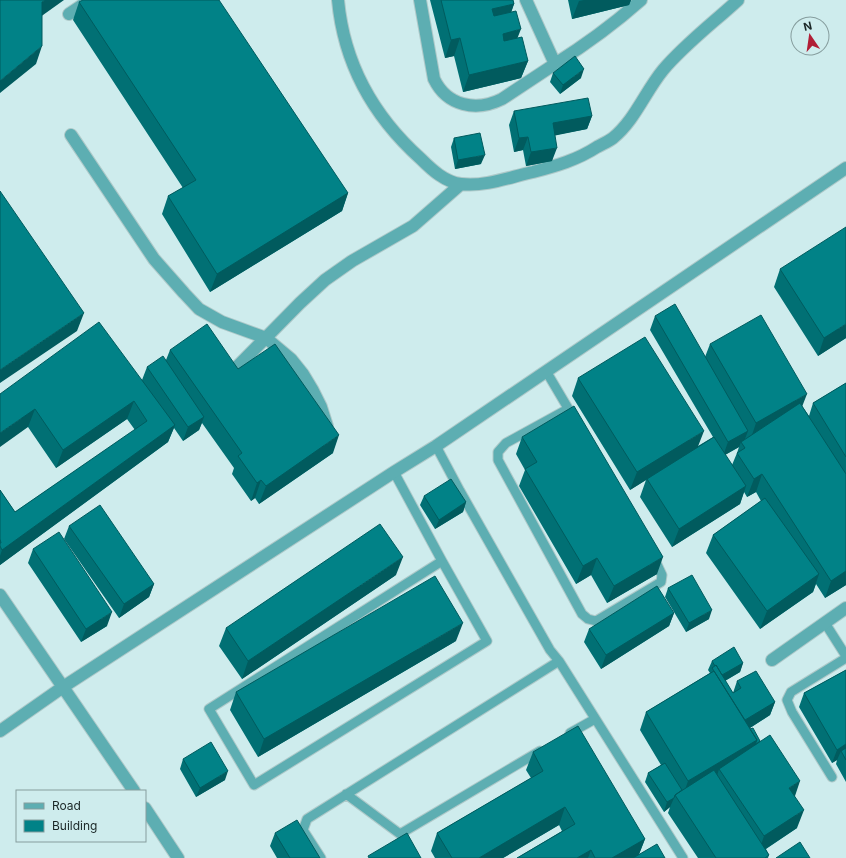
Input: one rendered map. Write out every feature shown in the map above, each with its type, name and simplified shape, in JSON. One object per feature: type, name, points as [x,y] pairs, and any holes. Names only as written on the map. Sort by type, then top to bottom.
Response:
[{"type":"street","points":[[69,14],[90,0]]},
{"type":"street","points":[[338,0],[341,25],[353,66],[363,88],[379,114],[398,137],[430,168],[446,179],[461,184],[480,184],[502,180],[563,164],[586,154],[612,139],[635,113],[647,93],[675,57],[738,0]]},
{"type":"street","points":[[420,0],[434,79],[439,89],[455,101],[479,107],[493,104],[502,99],[573,53],[620,18],[641,0]]},
{"type":"street","points":[[526,0],[555,64]]},
{"type":"street","points":[[71,135],[154,259],[199,309],[222,322],[266,338],[290,359],[304,374],[321,407],[327,427]]},
{"type":"street","points":[[0,731],[63,687],[436,446],[846,168]]},
{"type":"street","points":[[232,372],[300,303],[326,280],[352,261],[413,226],[461,184]]},
{"type":"street","points":[[0,595],[133,790]]},
{"type":"street","points":[[772,660],[846,608]]},
{"type":"street","points":[[146,810],[178,858]]},
{"type":"lane","points":[[546,371],[580,429]]},
{"type":"lane","points":[[568,409],[506,443],[498,452],[498,460],[582,614],[588,619],[596,621],[661,582],[662,575],[651,553]]},
{"type":"lane","points":[[436,446],[460,492],[550,650],[559,661],[683,858]]},
{"type":"lane","points":[[394,472],[442,561],[488,641],[254,786],[209,709],[442,561]]},
{"type":"lane","points":[[826,623],[846,657],[791,692],[787,700],[792,712],[832,777]]},
{"type":"lane","points":[[321,858],[303,830],[307,818],[559,661]]},
{"type":"lane","points":[[561,739],[595,719]]},
{"type":"lane","points":[[346,794],[400,834],[548,747]]},
{"type":"building","points":[[0,0],[45,0],[42,2],[42,46],[0,81]]},
{"type":"building","points":[[83,0],[219,0],[348,193],[217,274],[168,196],[196,180],[79,2]]},
{"type":"building","points":[[441,0],[513,0],[514,4],[492,9],[494,16],[516,11],[521,29],[503,34],[504,41],[522,37],[528,61],[469,75],[460,38],[451,40]]},
{"type":"building","points":[[575,56],[584,69],[563,85],[553,73]]},
{"type":"building","points":[[588,98],[592,116],[553,123],[557,148],[531,152],[528,137],[519,138],[514,111]]},
{"type":"building","points":[[480,133],[485,155],[458,160],[454,138]]},
{"type":"building","points":[[0,191],[84,313],[0,370]]},
{"type":"building","points":[[846,227],[846,324],[824,338],[780,269]]},
{"type":"building","points":[[675,304],[748,431],[728,442],[655,316]]},
{"type":"building","points":[[761,315],[807,394],[756,423],[710,344]]},
{"type":"building","points":[[99,322],[175,425],[2,550],[0,546],[0,490],[15,512],[147,421],[134,401],[63,450],[35,409],[0,433],[0,394]]},
{"type":"building","points":[[207,324],[238,369],[275,344],[339,435],[266,486],[261,480],[257,483],[238,456],[242,453],[170,350]]},
{"type":"building","points":[[645,337],[704,431],[637,472],[578,378]]},
{"type":"building","points":[[163,356],[204,417],[188,427],[147,367]]},
{"type":"building","points":[[846,383],[846,457],[813,403]]},
{"type":"building","points":[[800,403],[846,474],[846,571],[831,581],[762,474],[754,479],[737,453],[745,448],[741,442]]},
{"type":"building","points":[[574,406],[663,557],[614,586],[597,558],[583,566],[525,469],[537,462],[522,437]]},
{"type":"building","points":[[714,437],[746,486],[679,529],[647,479]]},
{"type":"building","points":[[451,479],[466,502],[439,520],[424,496]]},
{"type":"building","points":[[765,498],[819,574],[767,611],[713,535]]},
{"type":"building","points":[[100,505],[154,584],[124,604],[69,526]]},
{"type":"building","points":[[380,524],[403,557],[248,661],[226,628]]},
{"type":"building","points":[[59,532],[112,612],[86,629],[33,549]]},
{"type":"building","points":[[692,575],[712,610],[689,623],[668,588]]},
{"type":"building","points":[[435,576],[463,623],[264,739],[236,692]]},
{"type":"building","points":[[657,586],[674,613],[606,655],[589,629]]},
{"type":"building","points":[[734,647],[743,663],[722,675],[712,661]]},
{"type":"building","points":[[716,665],[733,693],[741,688],[737,681],[756,671],[775,702],[745,720],[712,668]]},
{"type":"building","points":[[846,670],[846,744],[837,750],[804,693]]},
{"type":"building","points":[[714,671],[757,740],[688,781],[646,712]]},
{"type":"building","points":[[578,726],[645,839],[612,858],[595,858],[591,850],[577,858],[517,858],[575,824],[565,807],[479,858],[452,858],[437,833],[543,771],[533,752]]},
{"type":"building","points":[[753,728],[760,741],[755,745],[757,740],[750,729]]},
{"type":"building","points":[[770,735],[800,781],[789,788],[804,810],[764,836],[719,769]]},
{"type":"building","points":[[211,742],[228,771],[200,788],[183,759]]},
{"type":"building","points":[[846,748],[846,760],[841,751]]},
{"type":"building","points":[[665,763],[682,790],[675,795],[674,798],[667,802],[648,773]]},
{"type":"building","points":[[714,770],[769,855],[765,858],[716,858],[675,795]]},
{"type":"building","points":[[297,820],[320,858],[290,858],[275,833]]},
{"type":"building","points":[[407,833],[421,858],[369,858],[368,856]]},
{"type":"building","points":[[800,842],[810,858],[776,858]]},
{"type":"building","points":[[657,844],[665,858],[633,858]]}]
